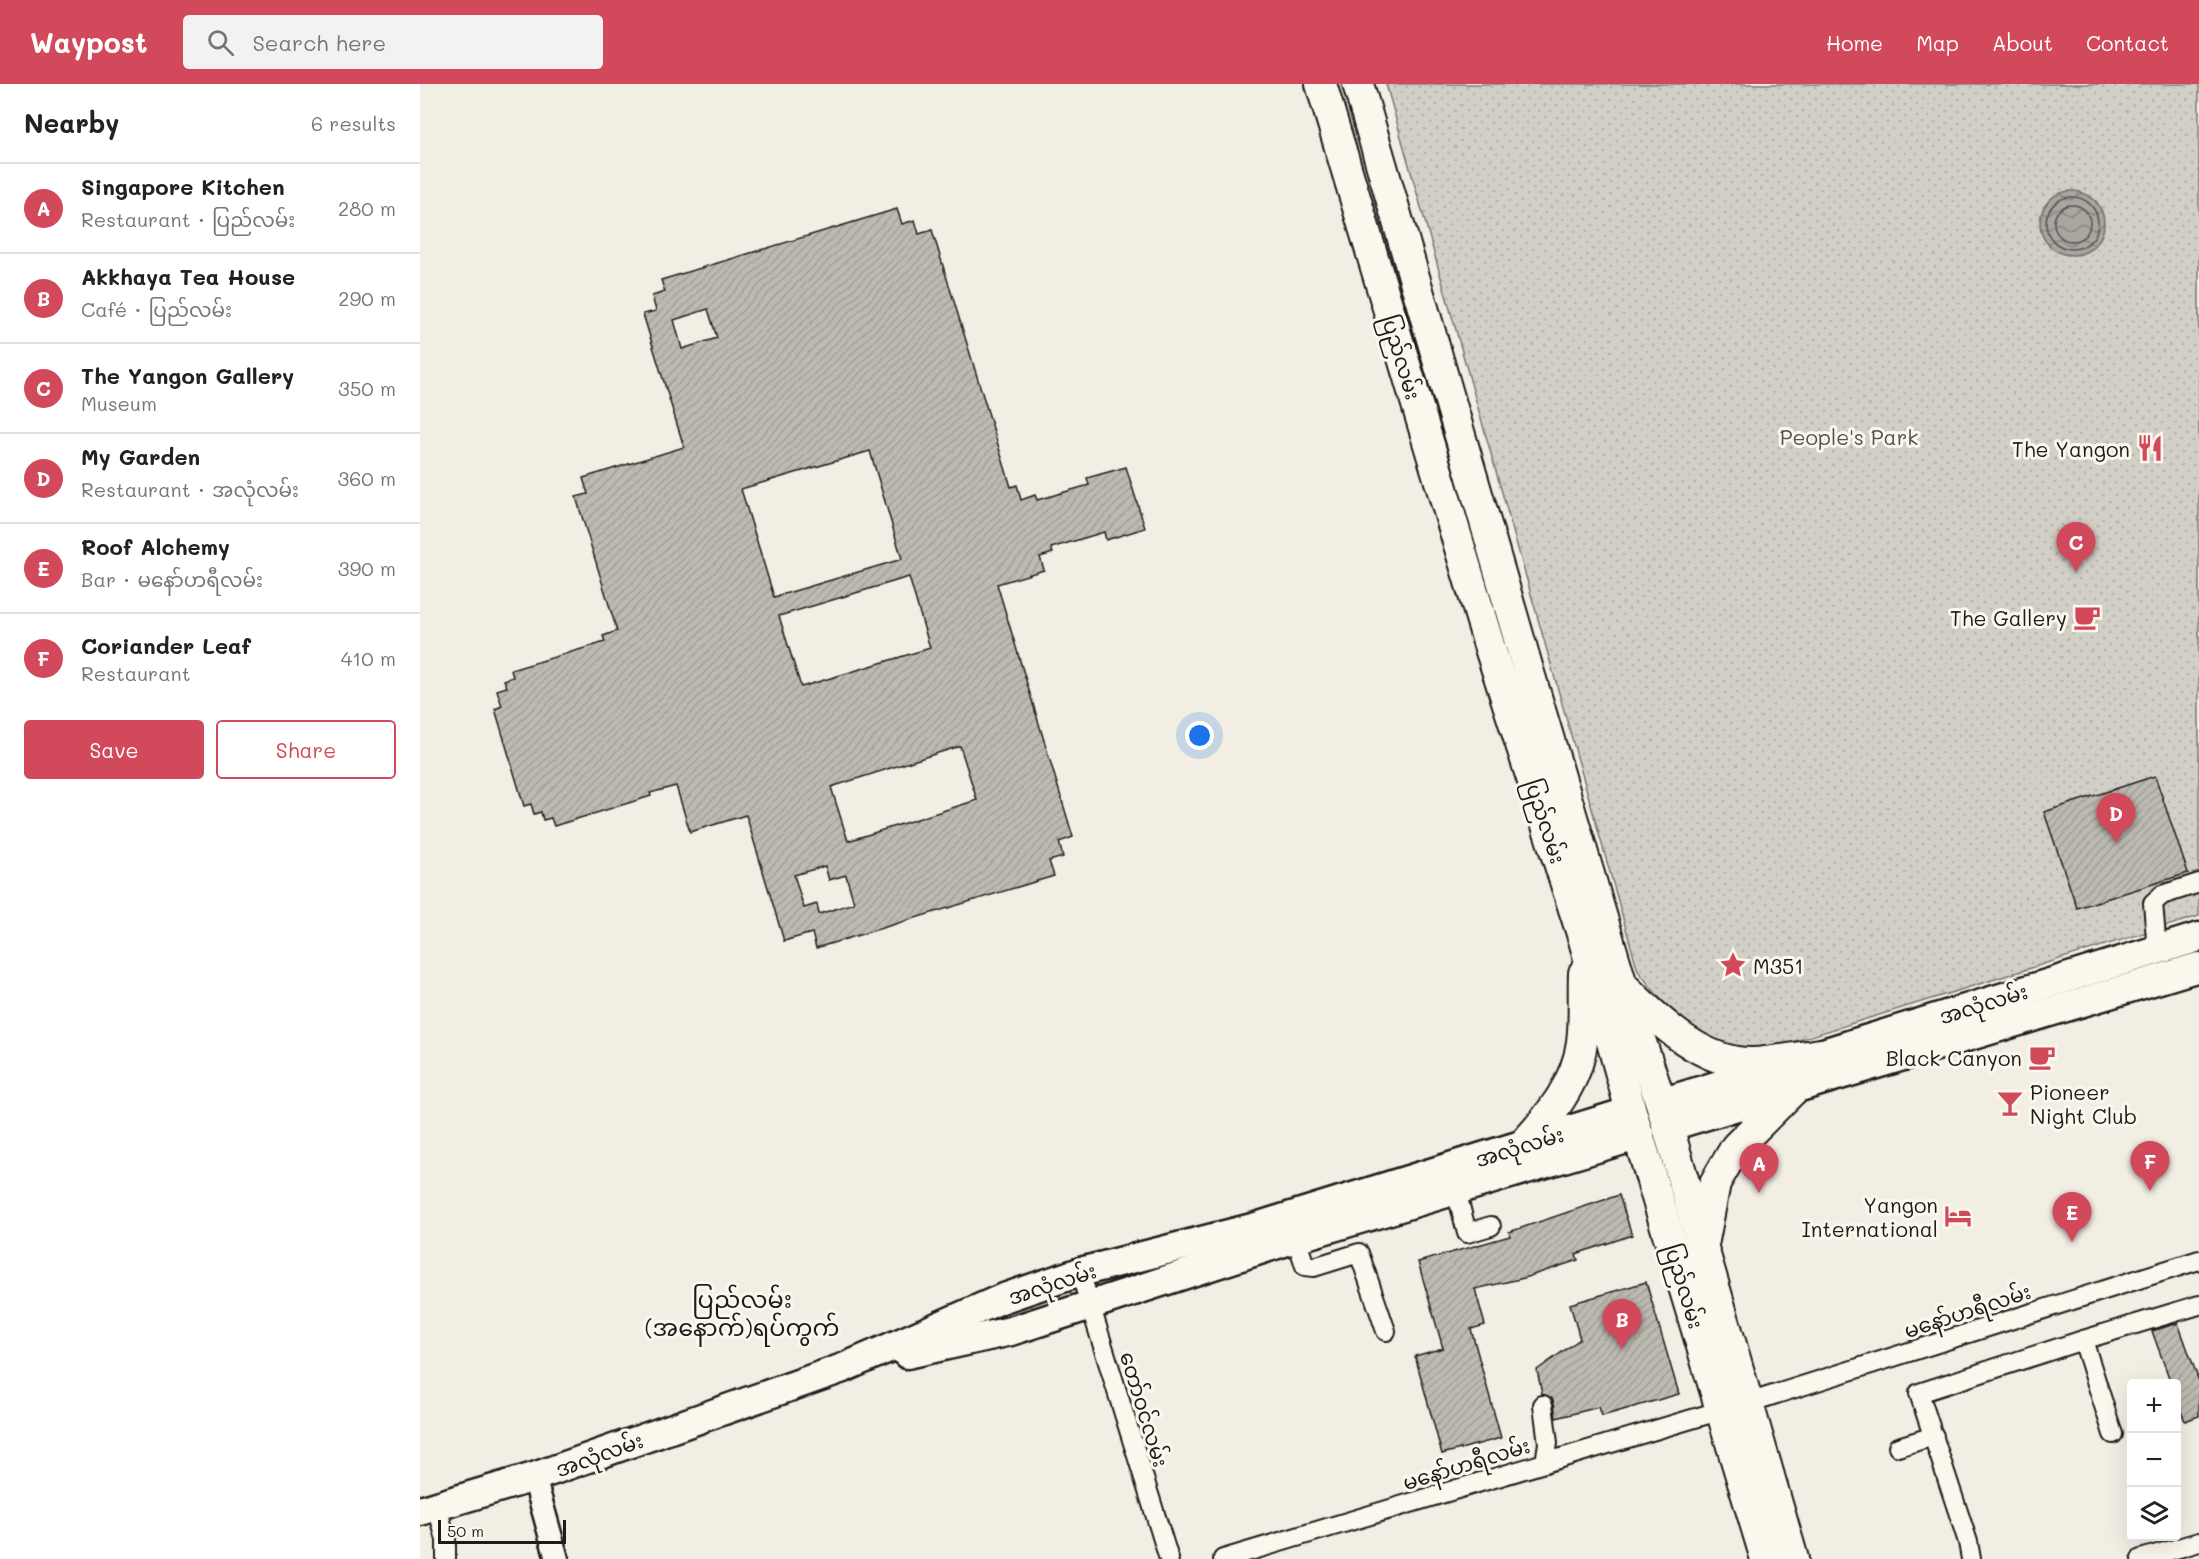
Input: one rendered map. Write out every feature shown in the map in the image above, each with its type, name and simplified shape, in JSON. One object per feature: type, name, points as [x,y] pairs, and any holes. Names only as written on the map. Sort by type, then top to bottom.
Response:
[{"type":"highway","name":"ပြည်လမ်း","points":[[1321,84],[1489,645],[1584,940],[1650,1119],[1703,1246],[1766,1559]]},
{"type":"highway","name":"ပြည်လမ်း","points":[[1358,84],[1622,985],[1650,1119],[1735,1407],[1793,1559]]},
{"type":"highway","points":[[1523,1144],[1554,1112],[1575,1069],[1582,1044],[1584,940]]},
{"type":"highway","points":[[1622,985],[1663,1026],[1696,1046],[1721,1057],[1750,1063],[1821,1054]]},
{"type":"highway","points":[[1703,1246],[1715,1183],[1736,1146],[1797,1086]]},
{"type":"main road","name":"အလုံလမ်း","points":[[428,1508],[534,1477],[843,1368],[1001,1299],[1080,1272],[1256,1227],[1523,1144],[1650,1119],[1797,1086],[1874,1050],[2199,937]]},
{"type":"main road","name":"အလုံလမ်း","points":[[843,1368],[1011,1331],[1296,1238],[1456,1190],[1821,1054],[1874,1050],[2199,967]]},
{"type":"street","points":[[2157,950],[2153,903],[2162,895],[2199,883]]},
{"type":"street","points":[[1456,1190],[1467,1233],[1491,1226]]},
{"type":"street","points":[[1296,1238],[1305,1266],[1314,1267],[1359,1253],[1386,1331]]},
{"type":"street","name":"မနော်ဟရီလမ်း","points":[[1223,1559],[1735,1407],[2199,1260]]},
{"type":"street","name":"တော်ဝင်လမ်း","points":[[1080,1272],[1169,1559]]},
{"type":"street","points":[[1971,1559],[1968,1542],[1918,1393],[2199,1305]]},
{"type":"street","points":[[2083,1340],[2113,1434]]},
{"type":"street","points":[[1544,1406],[1548,1443],[1545,1463]]},
{"type":"street","points":[[1898,1447],[1934,1436]]},
{"type":"street","points":[[534,1477],[557,1559]]},
{"type":"street","points":[[428,1508],[446,1540],[446,1559]]},
{"type":"street","points":[[2141,1559],[2199,1542]]},
{"type":"green space","name":"People's Park","points":[[1386,84],[2199,84],[2199,916],[1753,1054],[1683,1027],[1638,971]]},
{"type":"water","points":[[2072,191],[2090,197],[2098,205],[2104,223],[2098,241],[2090,249],[2072,255],[2054,249],[2046,241],[2040,223],[2046,205],[2054,197]]},
{"type":"building","points":[[897,209],[902,224],[915,220],[919,234],[932,230],[1011,487],[1017,485],[1021,500],[1035,495],[1037,500],[1089,485],[1087,478],[1126,467],[1145,528],[1106,540],[1104,532],[1051,548],[1053,553],[1040,557],[1044,570],[997,584],[1073,837],[1059,842],[1063,857],[1049,861],[1054,876],[816,948],[812,933],[784,941],[746,815],[690,832],[676,786],[554,826],[551,818],[543,820],[541,812],[534,814],[531,804],[524,806],[495,709],[502,706],[497,690],[507,687],[504,680],[513,677],[511,670],[605,642],[603,636],[617,631],[576,497],[588,494],[583,478],[684,447],[643,314],[656,311],[652,296],[665,292],[661,280]],"holes":[[[708,309],[717,338],[682,349],[674,320]],[[870,451],[902,559],[774,597],[741,489]],[[909,577],[930,648],[801,687],[779,616]],[[960,746],[977,800],[848,841],[831,787]],[[825,866],[829,880],[846,875],[854,903],[819,914],[817,904],[804,908],[794,875]]]},
{"type":"building","points":[[2155,776],[2188,873],[2077,908],[2044,812]]},
{"type":"building","points":[[1619,1195],[1632,1235],[1576,1254],[1578,1260],[1524,1278],[1475,1289],[1485,1325],[1471,1329],[1501,1438],[1442,1454],[1415,1356],[1443,1348],[1418,1262],[1510,1236],[1509,1232]]},
{"type":"building","points":[[1646,1282],[1679,1394],[1602,1416],[1599,1407],[1556,1418],[1552,1398],[1542,1394],[1537,1370],[1580,1339],[1570,1304]]},
{"type":"building","points":[[2178,1323],[2199,1381],[2199,1416],[2185,1421],[2181,1411],[2181,1379],[2170,1379],[2152,1331]]},
{"type":"place","name":"The Yangon","points":[[2150,448]]},
{"type":"place","name":"The Yangon Gallery","points":[[2076,572]]},
{"type":"place","name":"The Gallery","points":[[2087,617]]},
{"type":"place","name":"My Garden","points":[[2116,843]]},
{"type":"place","name":"M351","points":[[1733,965]]},
{"type":"place","name":"Black Canyon","points":[[2042,1057]]},
{"type":"place","name":"Pioneer Night Club","points":[[2010,1103]]},
{"type":"place","name":"Coriander Leaf","points":[[2150,1191]]},
{"type":"place","name":"Singapore Kitchen","points":[[1759,1193]]},
{"type":"place","name":"Yangon International","points":[[1958,1216]]},
{"type":"place","name":"Roof Alchemy","points":[[2072,1242]]},
{"type":"place","name":"Akkhaya Tea House","points":[[1622,1349]]},
{"type":"district","name":"ပြည်လမ်း (အနောက်)ရပ်ကွက်","points":[[742,1312]]}]
